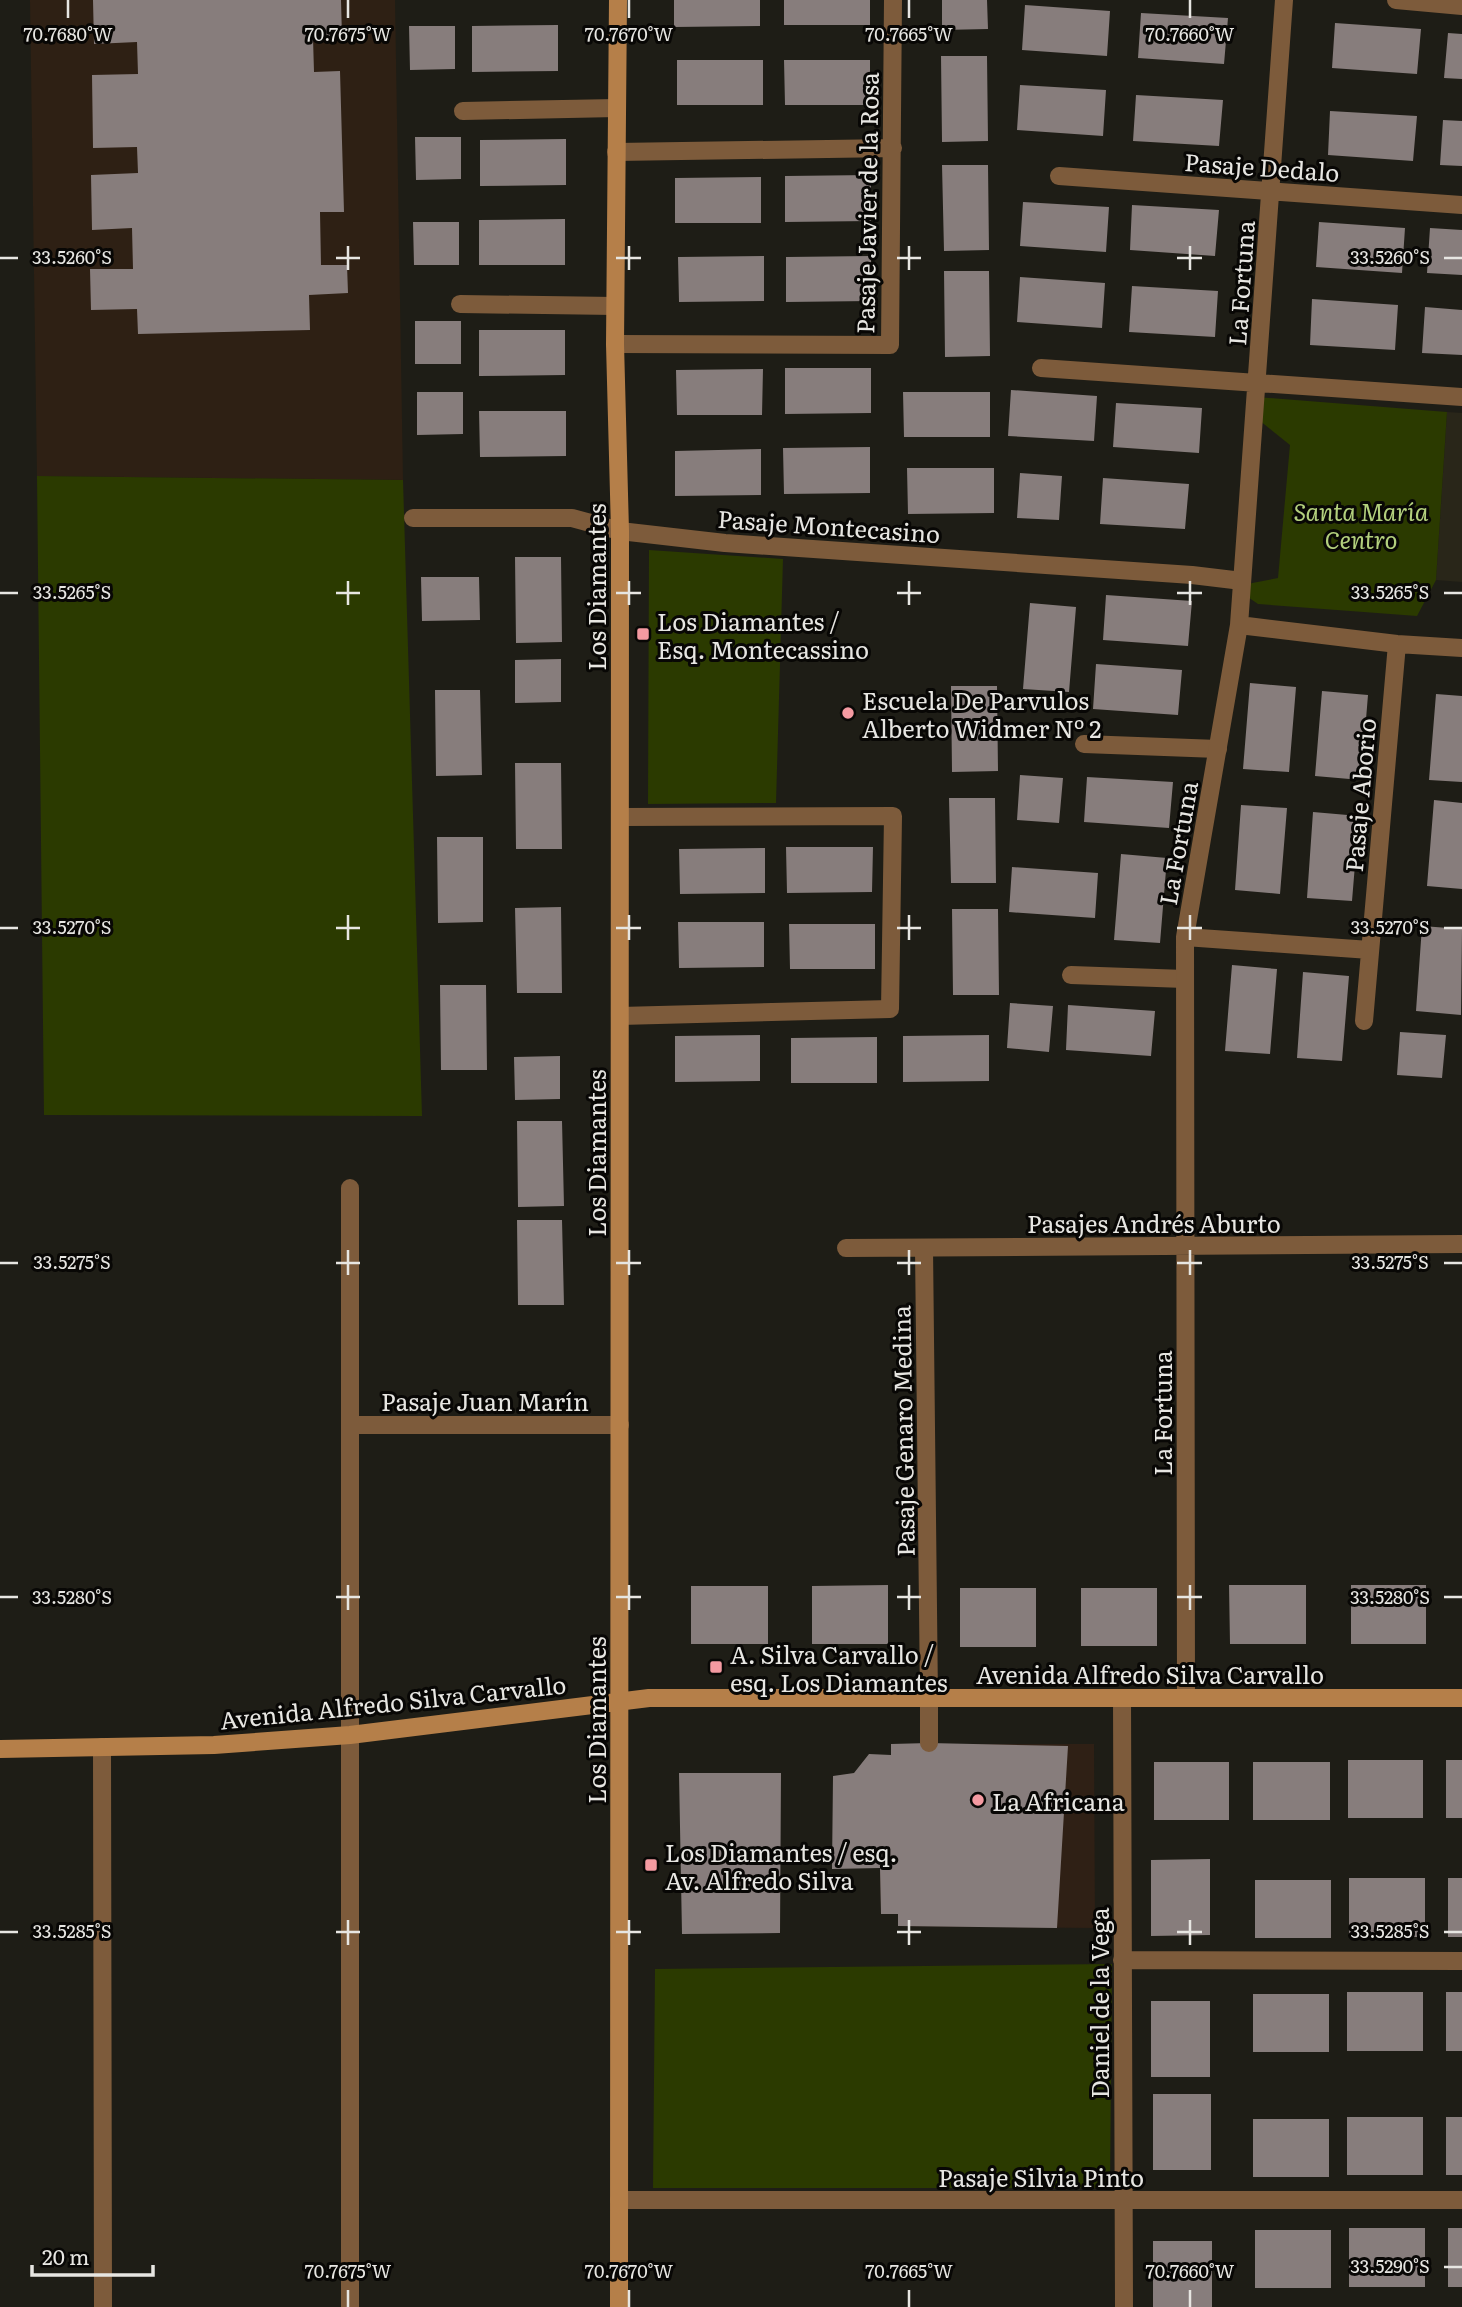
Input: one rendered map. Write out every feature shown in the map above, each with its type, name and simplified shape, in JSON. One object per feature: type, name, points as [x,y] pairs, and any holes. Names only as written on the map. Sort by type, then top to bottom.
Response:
[{"type":"street","name":"Los Diamantes","points":[[618,0],[615,344],[620,531],[619,2307]]},
{"type":"street","name":"Pasaje Javier de la Rosa","points":[[615,344],[890,345],[893,0]]},
{"type":"street","name":"La Fortuna","points":[[1186,1698],[1185,937],[1239,625],[1284,0]]},
{"type":"street","points":[[1396,0],[1462,6]]},
{"type":"street","points":[[463,110],[617,108]]},
{"type":"street","points":[[616,152],[893,148]]},
{"type":"street","name":"Pasaje Dedalo","points":[[1059,176],[1462,205]]},
{"type":"street","points":[[460,304],[615,306]]},
{"type":"street","points":[[1041,368],[1462,397]]},
{"type":"street","name":"Pasaje Montecasino","points":[[413,518],[572,518],[620,531],[725,542],[1179,574],[1242,581]]},
{"type":"street","points":[[1239,625],[1396,644],[1462,648]]},
{"type":"street","name":"Pasaje Aborio","points":[[1364,1021],[1396,644]]},
{"type":"street","points":[[1084,744],[1218,750]]},
{"type":"street","points":[[620,817],[893,817],[890,1009],[620,1016]]},
{"type":"street","points":[[1185,937],[1370,950]]},
{"type":"street","points":[[1071,975],[1185,979]]},
{"type":"street","points":[[350,1188],[350,2307]]},
{"type":"street","name":"Pasajes Andrés Aburto","points":[[846,1248],[1462,1244]]},
{"type":"street","name":"Pasaje Genaro Medina","points":[[924,1248],[929,1744]]},
{"type":"street","name":"Pasaje Juan Marín","points":[[350,1425],[620,1425]]},
{"type":"street","name":"Avenida Alfredo Silva Carvallo","points":[[0,1749],[214,1745],[350,1735],[649,1698],[1462,1698]]},
{"type":"street","name":"Daniel de la Vega","points":[[1122,1698],[1124,2307]]},
{"type":"street","points":[[102,1748],[103,2307]]},
{"type":"street","points":[[1122,1961],[1462,1961]]},
{"type":"street","name":"Pasaje Silvia Pinto","points":[[619,2200],[1462,2200]]},
{"type":"shaded area","points":[[30,0],[395,0],[403,480],[37,476]]},
{"type":"shaded area","points":[[1447,412],[1462,413],[1462,582],[1436,580]]},
{"type":"shaded area","name":"La Africana","points":[[891,1744],[1094,1744],[1095,1928],[898,1926],[898,1914],[881,1914],[880,1868],[864,1867],[891,1846]]},
{"type":"green space","name":"Santa María Centro","points":[[1257,397],[1447,412],[1436,580],[1417,616],[1258,604],[1242,593],[1242,585],[1278,578],[1290,445],[1255,417]]},
{"type":"green space","points":[[37,476],[403,480],[422,1116],[44,1115]]},
{"type":"green space","points":[[649,550],[783,559],[776,803],[648,804]]},
{"type":"green space","points":[[1112,1964],[1110,2188],[653,2188],[655,1969]]},
{"type":"building","points":[[93,0],[341,0],[342,37],[313,38],[314,72],[340,71],[344,212],[320,212],[321,265],[347,265],[348,293],[309,295],[310,330],[138,334],[137,309],[91,310],[90,269],[133,269],[132,228],[92,230],[91,175],[138,173],[137,147],[93,148],[92,75],[138,74],[137,42],[94,44]]},
{"type":"building","points":[[674,0],[760,0],[760,26],[674,27]]},
{"type":"building","points":[[784,0],[870,0],[870,25],[784,25]]},
{"type":"building","points":[[942,0],[987,0],[988,29],[942,30]]},
{"type":"building","points":[[1025,5],[1110,11],[1107,56],[1022,50]]},
{"type":"building","points":[[1141,13],[1228,18],[1224,64],[1138,58]]},
{"type":"building","points":[[1335,23],[1421,29],[1417,74],[1332,68]]},
{"type":"building","points":[[558,25],[558,71],[472,72],[472,26]]},
{"type":"building","points":[[409,26],[455,26],[455,69],[410,70]]},
{"type":"building","points":[[1448,33],[1462,34],[1462,79],[1444,78]]},
{"type":"building","points":[[941,56],[987,56],[988,141],[942,142]]},
{"type":"building","points":[[677,60],[763,60],[763,105],[677,105]]},
{"type":"building","points":[[784,60],[870,60],[870,105],[785,105]]},
{"type":"building","points":[[1020,85],[1106,90],[1103,136],[1017,130]]},
{"type":"building","points":[[1136,95],[1223,100],[1219,146],[1133,141]]},
{"type":"building","points":[[1330,111],[1417,116],[1413,161],[1328,155]]},
{"type":"building","points":[[1443,120],[1462,121],[1462,166],[1440,165]]},
{"type":"building","points":[[415,137],[461,137],[461,179],[416,180]]},
{"type":"building","points":[[566,139],[566,185],[480,186],[480,140]]},
{"type":"building","points":[[942,165],[988,165],[989,250],[944,251]]},
{"type":"building","points":[[871,175],[871,221],[785,222],[785,176]]},
{"type":"building","points":[[761,177],[761,223],[675,223],[675,178]]},
{"type":"building","points":[[1023,202],[1109,207],[1106,252],[1020,246]]},
{"type":"building","points":[[1132,205],[1219,210],[1215,256],[1130,250]]},
{"type":"building","points":[[565,219],[565,265],[479,265],[479,220]]},
{"type":"building","points":[[413,222],[459,222],[459,265],[414,265]]},
{"type":"building","points":[[1319,222],[1405,228],[1402,273],[1316,267]]},
{"type":"building","points":[[1430,228],[1462,230],[1462,275],[1427,273]]},
{"type":"building","points":[[764,256],[764,301],[679,302],[678,257]]},
{"type":"building","points":[[871,256],[871,301],[786,302],[786,257]]},
{"type":"building","points":[[944,271],[989,271],[990,356],[945,357]]},
{"type":"building","points":[[1020,277],[1105,283],[1102,328],[1017,322]]},
{"type":"building","points":[[1132,286],[1218,291],[1215,337],[1129,332]]},
{"type":"building","points":[[1312,299],[1398,305],[1395,350],[1310,345]]},
{"type":"building","points":[[1425,307],[1462,310],[1462,355],[1422,353]]},
{"type":"building","points":[[415,321],[461,321],[461,364],[415,364]]},
{"type":"building","points":[[479,330],[565,330],[565,375],[479,376]]},
{"type":"building","points":[[785,368],[871,368],[871,413],[785,414]]},
{"type":"building","points":[[763,369],[762,415],[677,415],[676,370]]},
{"type":"building","points":[[1011,390],[1097,396],[1094,441],[1008,436]]},
{"type":"building","points":[[417,392],[463,392],[463,434],[417,435]]},
{"type":"building","points":[[903,392],[990,392],[990,437],[904,437]]},
{"type":"building","points":[[1116,403],[1202,408],[1199,453],[1113,447]]},
{"type":"building","points":[[479,411],[566,411],[566,456],[480,457]]},
{"type":"building","points":[[870,447],[870,493],[784,494],[783,448]]},
{"type":"building","points":[[761,449],[761,495],[675,496],[675,451]]},
{"type":"building","points":[[907,468],[994,468],[994,513],[908,514]]},
{"type":"building","points":[[1020,473],[1062,476],[1059,520],[1017,518]]},
{"type":"building","points":[[1103,478],[1189,484],[1185,529],[1100,524]]},
{"type":"building","points":[[515,557],[561,557],[562,642],[516,643]]},
{"type":"building","points":[[421,577],[479,577],[480,620],[422,621]]},
{"type":"building","points":[[1106,595],[1192,601],[1188,646],[1103,640]]},
{"type":"building","points":[[1030,603],[1076,607],[1069,692],[1023,689]]},
{"type":"building","points":[[561,659],[561,702],[515,703],[515,660]]},
{"type":"building","points":[[1096,664],[1182,670],[1178,715],[1093,709]]},
{"type":"building","points":[[1250,683],[1296,687],[1289,772],[1243,769]]},
{"type":"building","points":[[951,686],[997,686],[998,771],[952,772]]},
{"type":"building","points":[[435,690],[480,690],[482,775],[436,776]]},
{"type":"building","points":[[1322,691],[1368,695],[1361,780],[1315,776]]},
{"type":"building","points":[[1436,694],[1462,696],[1462,782],[1429,780]]},
{"type":"building","points":[[515,763],[561,763],[562,849],[516,849]]},
{"type":"building","points":[[1020,775],[1063,778],[1059,823],[1017,820]]},
{"type":"building","points":[[1087,777],[1173,782],[1169,828],[1084,822]]},
{"type":"building","points":[[949,798],[995,798],[996,883],[951,883]]},
{"type":"building","points":[[1434,800],[1462,803],[1462,889],[1427,886]]},
{"type":"building","points":[[1241,805],[1287,808],[1280,894],[1235,890]]},
{"type":"building","points":[[1313,812],[1359,816],[1352,901],[1307,898]]},
{"type":"building","points":[[437,837],[483,837],[483,922],[438,923]]},
{"type":"building","points":[[786,847],[873,847],[872,892],[787,893]]},
{"type":"building","points":[[765,848],[765,893],[680,894],[679,849]]},
{"type":"building","points":[[1121,854],[1167,858],[1160,943],[1114,940]]},
{"type":"building","points":[[1012,867],[1098,873],[1095,918],[1009,912]]},
{"type":"building","points":[[561,907],[562,993],[517,993],[515,908]]},
{"type":"building","points":[[952,909],[998,909],[999,995],[953,995]]},
{"type":"building","points":[[678,922],[764,922],[764,967],[679,968]]},
{"type":"building","points":[[789,924],[875,924],[875,969],[790,969]]},
{"type":"building","points":[[1422,926],[1462,929],[1461,1015],[1416,1011]]},
{"type":"building","points":[[1232,965],[1277,969],[1270,1054],[1225,1051]]},
{"type":"building","points":[[1303,972],[1349,976],[1342,1061],[1297,1058]]},
{"type":"building","points":[[440,985],[486,985],[487,1070],[441,1070]]},
{"type":"building","points":[[1010,1003],[1053,1006],[1049,1052],[1007,1048]]},
{"type":"building","points":[[1068,1005],[1155,1011],[1151,1056],[1066,1050]]},
{"type":"building","points":[[1400,1032],[1446,1035],[1442,1078],[1397,1075]]},
{"type":"building","points":[[760,1035],[760,1081],[675,1082],[675,1036]]},
{"type":"building","points":[[989,1035],[989,1081],[903,1082],[903,1036]]},
{"type":"building","points":[[877,1037],[877,1083],[791,1083],[791,1038]]},
{"type":"building","points":[[560,1056],[560,1099],[515,1100],[514,1057]]},
{"type":"building","points":[[517,1121],[562,1121],[564,1206],[518,1207]]},
{"type":"building","points":[[517,1220],[562,1220],[564,1305],[518,1305]]},
{"type":"building","points":[[888,1585],[888,1644],[812,1644],[812,1586]]},
{"type":"building","points":[[1229,1585],[1306,1585],[1306,1644],[1230,1644]]},
{"type":"building","points":[[1351,1585],[1426,1585],[1426,1644],[1351,1644]]},
{"type":"building","points":[[691,1586],[768,1586],[768,1644],[691,1644]]},
{"type":"building","points":[[960,1588],[1036,1588],[1036,1647],[960,1647]]},
{"type":"building","points":[[1081,1588],[1157,1588],[1157,1646],[1081,1646]]},
{"type":"building","name":"La Africana","points":[[891,1744],[1068,1746],[1057,1928],[898,1926],[898,1914],[881,1914],[880,1868],[832,1869],[833,1776],[854,1773],[869,1754],[891,1755]]},
{"type":"building","points":[[1348,1760],[1423,1760],[1423,1818],[1348,1818]]},
{"type":"building","points":[[1446,1760],[1462,1760],[1462,1818],[1446,1818]]},
{"type":"building","points":[[1154,1762],[1229,1762],[1229,1820],[1154,1820]]},
{"type":"building","points":[[1253,1762],[1330,1762],[1330,1820],[1253,1820]]},
{"type":"building","points":[[679,1773],[781,1773],[780,1933],[682,1934]]},
{"type":"building","points":[[1210,1859],[1210,1935],[1151,1936],[1151,1860]]},
{"type":"building","points":[[1349,1878],[1425,1878],[1425,1937],[1349,1937]]},
{"type":"building","points":[[1448,1878],[1462,1878],[1462,1937],[1448,1937]]},
{"type":"building","points":[[1255,1880],[1331,1880],[1331,1938],[1255,1938]]},
{"type":"building","points":[[1347,1992],[1423,1992],[1423,2051],[1347,2051]]},
{"type":"building","points":[[1446,1992],[1462,1992],[1462,2051],[1446,2051]]},
{"type":"building","points":[[1253,1994],[1329,1994],[1329,2052],[1253,2052]]},
{"type":"building","points":[[1151,2001],[1210,2001],[1210,2077],[1151,2077]]},
{"type":"building","points":[[1153,2094],[1211,2094],[1211,2170],[1153,2170]]},
{"type":"building","points":[[1347,2117],[1423,2117],[1423,2175],[1347,2175]]},
{"type":"building","points":[[1446,2117],[1462,2117],[1462,2175],[1446,2175]]},
{"type":"building","points":[[1253,2119],[1329,2119],[1329,2177],[1253,2177]]},
{"type":"building","points":[[1349,2228],[1425,2228],[1425,2287],[1349,2287]]},
{"type":"building","points":[[1448,2228],[1462,2228],[1462,2287],[1448,2287]]},
{"type":"building","points":[[1255,2230],[1331,2230],[1331,2288],[1255,2288]]},
{"type":"building","points":[[1153,2241],[1212,2241],[1212,2307],[1153,2307]]},
{"type":"place","name":"Los Diamantes / Esq. Montecassino","points":[[643,634]]},
{"type":"place","name":"Escuela De Parvulos Alberto Widmer Nº 2","points":[[848,713]]},
{"type":"place","name":"A. Silva Carvallo / esq. Los Diamantes","points":[[716,1667]]},
{"type":"place","name":"La Africana","points":[[978,1800]]},
{"type":"place","name":"Los Diamantes / esq. Av. Alfredo Silva","points":[[651,1865]]}]
